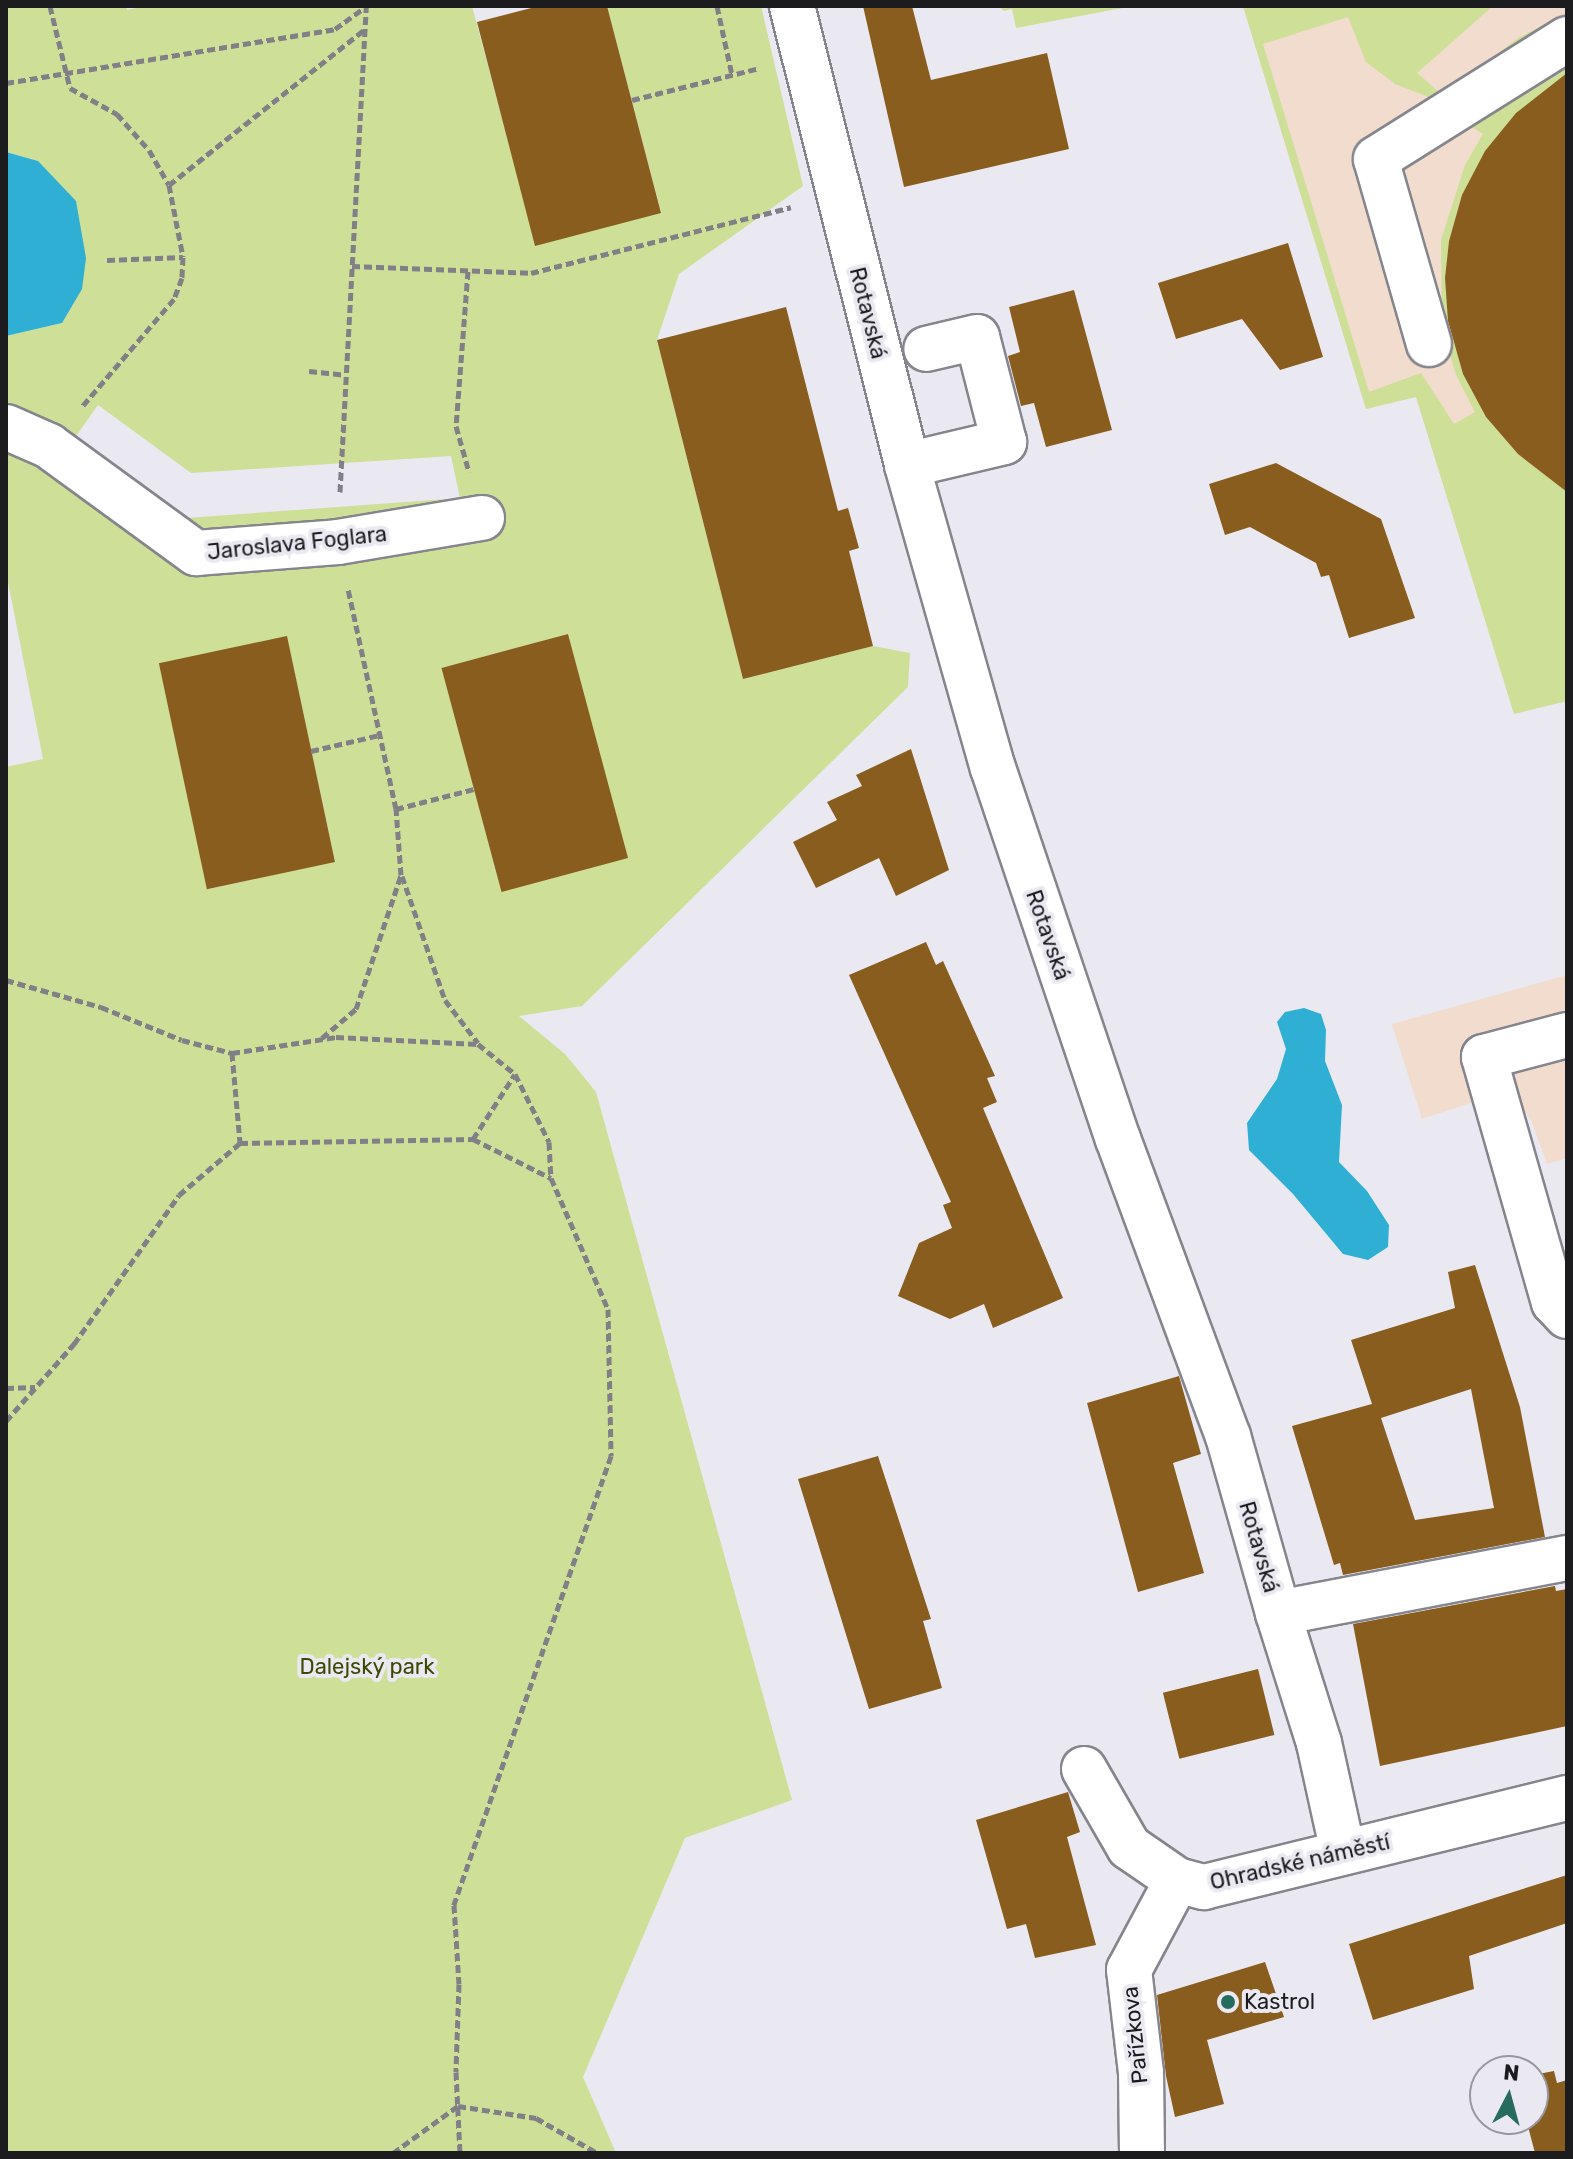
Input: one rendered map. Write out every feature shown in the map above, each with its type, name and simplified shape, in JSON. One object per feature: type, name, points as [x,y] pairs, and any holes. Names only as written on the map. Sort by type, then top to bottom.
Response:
[{"type":"street","name":"Rotavská","points":[[792,6],[907,465],[993,768],[1118,1139],[1228,1436],[1319,1743],[1343,1852]]},
{"type":"street","points":[[1429,344],[1376,159],[1567,39]]},
{"type":"street","points":[[907,465],[1004,442],[977,337],[926,349]]},
{"type":"street","name":"Jaroslava Foglara","points":[[6,427],[49,446],[196,553],[338,542],[482,518]]},
{"type":"street","points":[[1567,1035],[1484,1057],[1554,1302],[1567,1316]]},
{"type":"street","points":[[1278,1613],[1567,1558]]},
{"type":"street","name":"Ohradské náměstí","points":[[1084,1769],[1129,1847],[1177,1880],[1204,1887],[1567,1798]]},
{"type":"street","name":"Pařízkova","points":[[1142,2153],[1141,2073],[1129,1970],[1177,1880]]},
{"type":"path","points":[[49,446],[174,299],[182,278],[183,257],[169,185],[149,150],[117,114],[70,88],[64,74],[50,6]]},
{"type":"path","points":[[6,83],[335,29],[366,6]]},
{"type":"path","points":[[366,6],[338,542],[396,809],[401,875],[445,1000],[478,1044],[515,1074],[549,1142],[551,1178],[608,1309],[611,1456],[454,1905],[459,1984],[460,2153]]},
{"type":"path","points":[[717,6],[732,75]]},
{"type":"path","points":[[169,185],[365,29]]},
{"type":"path","points":[[632,100],[767,66]]},
{"type":"path","points":[[352,266],[531,273],[840,196]]},
{"type":"path","points":[[107,260],[183,257]]},
{"type":"path","points":[[468,271],[456,426],[482,518]]},
{"type":"path","points":[[309,371],[345,375]]},
{"type":"path","points":[[311,751],[380,735]]},
{"type":"path","points":[[396,809],[474,789]]},
{"type":"path","points":[[322,1038],[356,1009],[401,875]]},
{"type":"path","points":[[6,980],[101,1007],[182,1040],[232,1053],[322,1038],[478,1044]]},
{"type":"path","points":[[232,1053],[240,1143]]},
{"type":"path","points":[[473,1139],[515,1074]]},
{"type":"path","points":[[6,1421],[74,1344],[179,1195],[240,1143],[473,1139],[551,1178]]},
{"type":"path","points":[[6,1388],[35,1387]]},
{"type":"path","points":[[393,2153],[458,2106],[536,2118],[597,2153]]},
{"type":"shaded area","points":[[1243,6],[1567,6],[1567,701],[1514,714],[1416,397],[1366,409]]},
{"type":"shaded area","points":[[1567,975],[1567,1158],[1547,1164],[1531,1120],[1510,1090],[1422,1119],[1392,1024]]},
{"type":"green space","name":"Dalejský park","points":[[6,6],[126,6],[127,10],[146,6],[472,6],[536,245],[661,212],[607,6],[761,6],[803,186],[679,274],[657,340],[743,679],[873,646],[910,653],[908,687],[582,1006],[519,1016],[565,1054],[596,1092],[792,1800],[685,1838],[583,2077],[616,2153],[6,2153],[6,767],[43,759],[6,572],[6,336],[62,323],[38,161],[6,152]],"holes":[[[98,405],[191,473],[451,456],[460,498],[173,519],[74,439]],[[568,634],[626,858],[501,890],[442,668]],[[287,637],[335,861],[209,889],[159,664]]]},
{"type":"green space","points":[[999,6],[1133,6],[1016,28],[1012,9],[1004,11]]},
{"type":"green space","points":[[1243,6],[1493,6],[1417,73],[1439,92],[1461,82],[1518,38],[1567,13],[1567,77],[1462,195],[1449,241],[1445,278],[1449,326],[1463,374],[1486,417],[1518,454],[1567,489],[1567,701],[1514,714],[1416,397],[1366,409]],"holes":[[[1348,17],[1366,62],[1395,84],[1426,96],[1483,134],[1465,165],[1441,240],[1442,328],[1456,375],[1475,412],[1454,424],[1421,373],[1369,392],[1263,44]]]},
{"type":"water","points":[[6,152],[38,161],[76,201],[86,258],[82,289],[62,323],[6,336]]},
{"type":"water","points":[[1304,1008],[1321,1014],[1326,1030],[1325,1061],[1342,1105],[1339,1162],[1367,1191],[1389,1225],[1388,1247],[1368,1260],[1343,1254],[1293,1194],[1249,1150],[1247,1123],[1277,1079],[1286,1049],[1277,1022],[1285,1012]]},
{"type":"building","points":[[539,6],[607,6],[661,213],[535,246],[477,22]]},
{"type":"building","points":[[863,6],[912,6],[931,80],[1047,53],[1069,149],[904,187]]},
{"type":"building","points":[[1567,73],[1567,492],[1518,454],[1486,417],[1463,374],[1448,321],[1445,278],[1449,241],[1462,195],[1485,151],[1516,113]]},
{"type":"building","points":[[1288,243],[1323,357],[1280,370],[1242,319],[1176,339],[1158,283]]},
{"type":"building","points":[[1074,290],[1112,430],[1046,447],[1034,403],[1021,406],[1008,356],[1020,352],[1009,307]]},
{"type":"building","points":[[786,307],[838,511],[848,508],[859,548],[849,551],[873,646],[743,679],[657,340]]},
{"type":"building","points":[[1276,463],[1381,519],[1415,618],[1349,638],[1329,575],[1321,577],[1316,563],[1250,527],[1225,535],[1209,484]]},
{"type":"building","points":[[568,634],[628,858],[502,892],[441,668]]},
{"type":"building","points":[[287,636],[335,862],[207,889],[159,663]]},
{"type":"building","points":[[911,749],[949,870],[896,896],[879,858],[816,888],[793,842],[837,820],[827,802],[862,786],[856,775]]},
{"type":"building","points":[[926,942],[936,965],[943,961],[995,1076],[987,1078],[997,1102],[983,1108],[1063,1298],[993,1328],[984,1304],[950,1319],[898,1296],[919,1243],[952,1228],[943,1205],[951,1202],[849,975]]},
{"type":"building","points":[[1475,1265],[1520,1407],[1545,1537],[1343,1575],[1340,1563],[1334,1565],[1292,1426],[1372,1404],[1351,1340],[1455,1308],[1448,1272]],"holes":[[[1471,1389],[1494,1508],[1415,1520],[1381,1418]]]},
{"type":"building","points":[[1179,1376],[1201,1454],[1173,1463],[1204,1573],[1138,1592],[1087,1403]]},
{"type":"building","points":[[878,1456],[931,1619],[923,1621],[942,1688],[869,1709],[798,1479]]},
{"type":"building","points":[[1555,1586],[1556,1591],[1567,1589],[1567,1726],[1380,1766],[1353,1624]]},
{"type":"building","points":[[1258,1669],[1274,1735],[1179,1759],[1163,1693]]},
{"type":"building","points":[[1068,1792],[1080,1832],[1067,1837],[1096,1945],[1035,1958],[1026,1924],[1007,1929],[976,1820]]},
{"type":"building","points":[[1567,1875],[1567,1923],[1469,1956],[1474,1989],[1373,2020],[1349,1944]]},
{"type":"building","points":[[1265,1962],[1284,2017],[1207,2040],[1224,2104],[1175,2117],[1166,2076],[1157,1995]]},
{"type":"building","points":[[1554,2071],[1557,2083],[1567,2080],[1567,2153],[1535,2153],[1530,2135],[1549,2135],[1549,2072]]},
{"type":"place","name":"Kastrol","points":[[1228,2002]]}]
